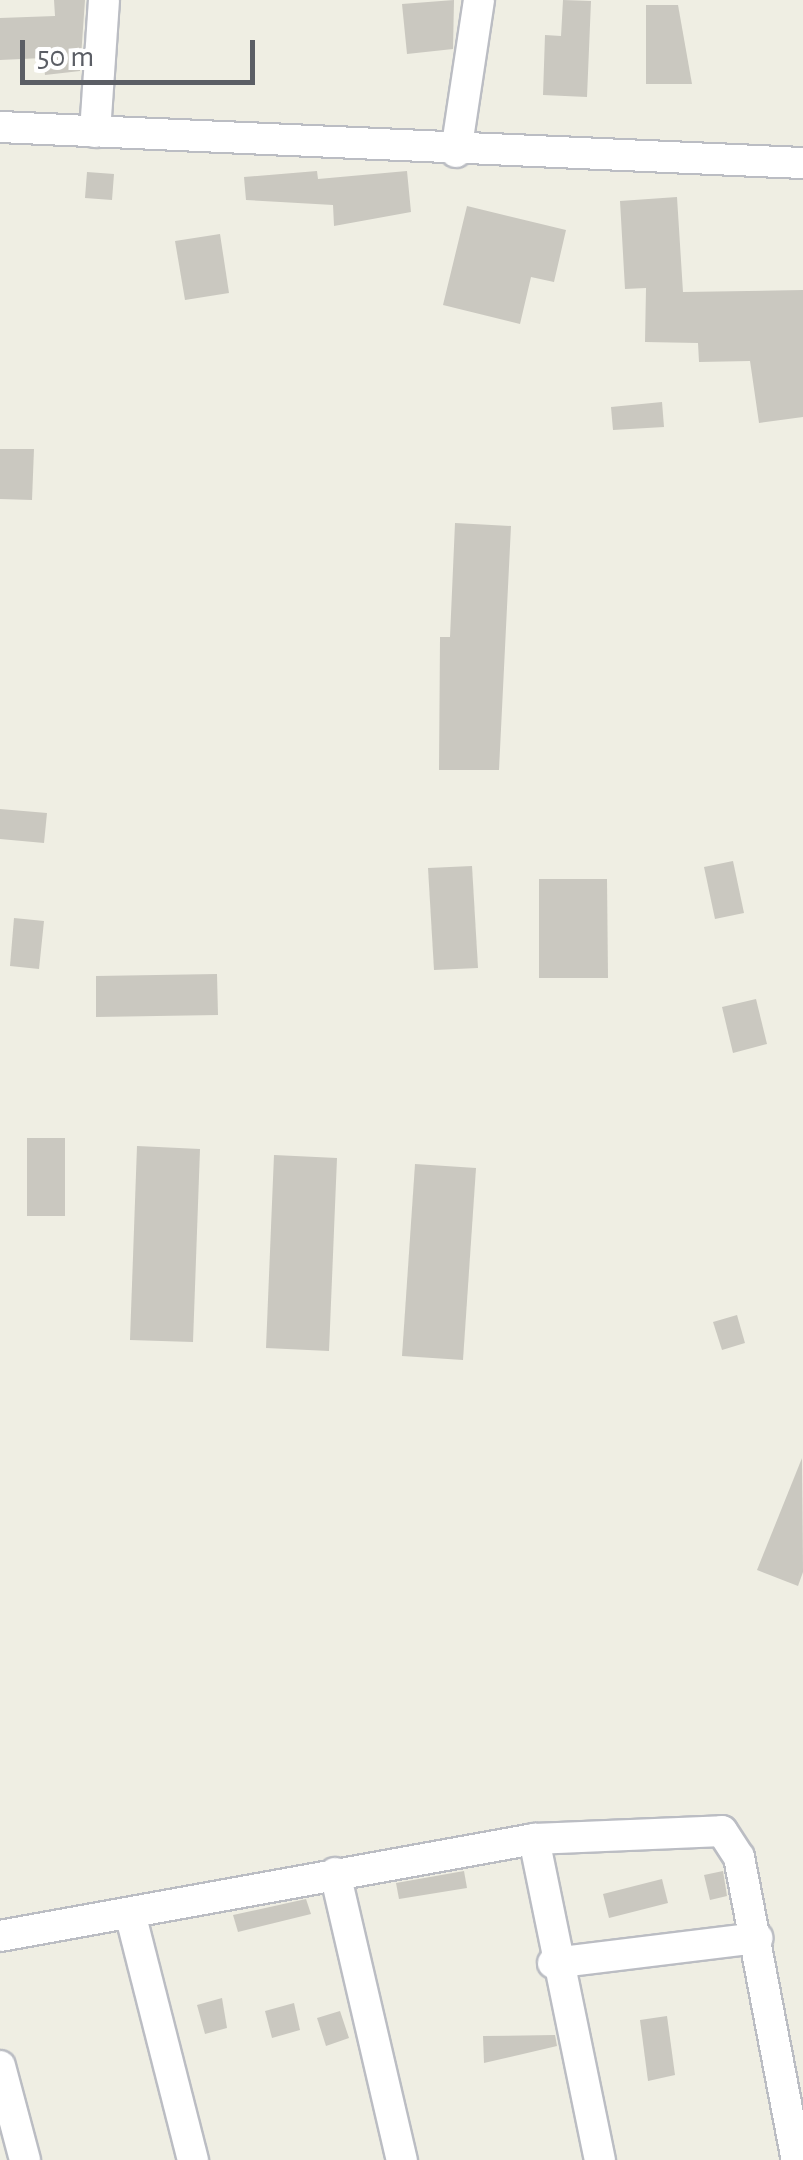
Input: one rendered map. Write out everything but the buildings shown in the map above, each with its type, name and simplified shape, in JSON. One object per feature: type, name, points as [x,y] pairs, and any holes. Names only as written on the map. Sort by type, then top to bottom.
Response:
[{"type":"street","points":[[95,132],[104,0]]},
{"type":"street","points":[[456,152],[479,0]]},
{"type":"street","points":[[0,127],[456,152],[803,164]]},
{"type":"street","points":[[0,1936],[534,1839],[722,1832],[739,1857],[797,2160]]},
{"type":"street","points":[[534,1839],[552,1963],[600,2160]]},
{"type":"street","points":[[334,1873],[402,2160]]},
{"type":"street","points":[[130,1913],[193,2160]]},
{"type":"street","points":[[552,1963],[757,1938]]},
{"type":"street","points":[[0,2066],[26,2160]]}]
